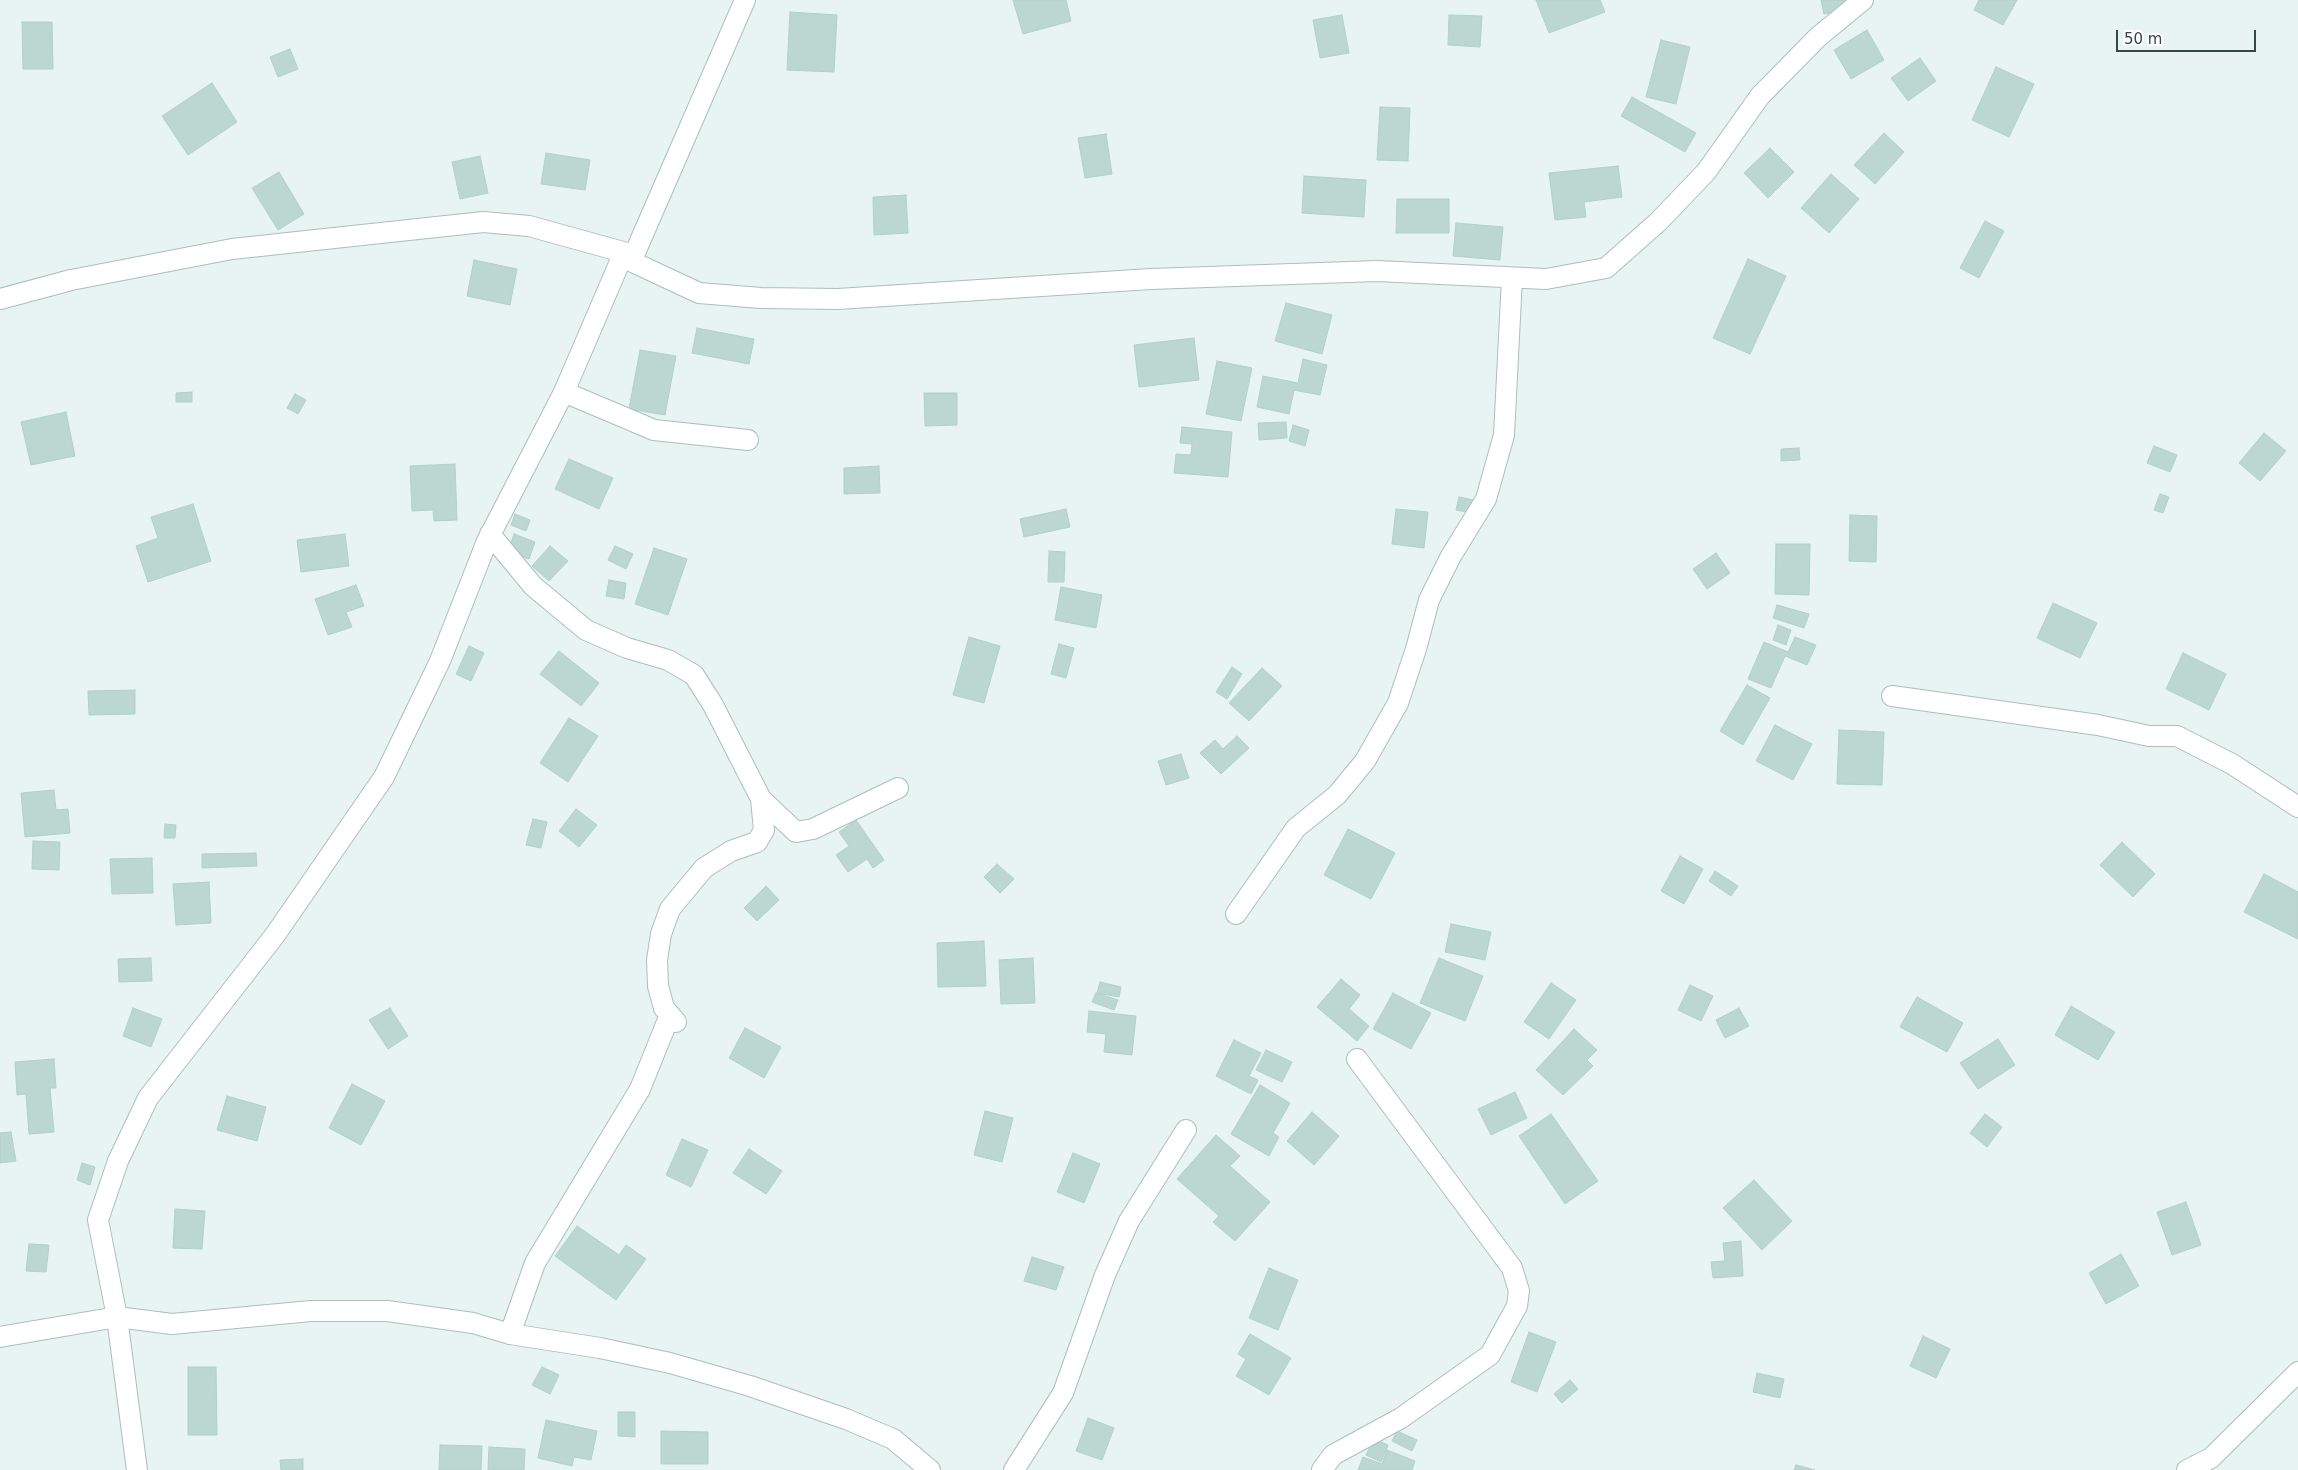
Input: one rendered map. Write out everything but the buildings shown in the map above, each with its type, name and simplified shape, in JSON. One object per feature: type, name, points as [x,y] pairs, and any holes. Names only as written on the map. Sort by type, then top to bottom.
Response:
[{"type":"street","points":[[137,1470],[117,1317],[98,1220],[118,1161],[148,1098],[275,935],[384,777],[440,661],[490,534],[564,392],[746,0]]},
{"type":"street","points":[[0,300],[71,280],[232,248],[483,222],[529,226],[628,256],[699,293],[761,298],[838,298],[1151,279],[1367,272],[1546,279],[1606,268],[1658,222],[1706,172],[1760,96],[1818,37],[1863,0]]},
{"type":"street","points":[[1236,914],[1296,828],[1337,795],[1365,761],[1398,703],[1416,649],[1429,600],[1451,556],[1486,499],[1504,435],[1512,278]]},
{"type":"street","points":[[564,392],[654,430],[748,440]]},
{"type":"street","points":[[490,534],[533,586],[586,630],[627,648],[668,660],[694,675],[713,705],[761,799],[796,832],[813,829],[898,788]]},
{"type":"street","points":[[1892,696],[2098,725],[2148,736],[2177,736],[2232,764],[2298,807]]},
{"type":"street","points":[[510,1334],[535,1263],[640,1090],[667,1022],[676,1022],[664,1008],[658,986],[657,960],[662,934],[670,909],[704,868],[731,852],[757,842],[764,830],[761,799]]},
{"type":"street","points":[[1322,1470],[1334,1455],[1401,1418],[1490,1355],[1517,1306],[1518,1291],[1512,1268],[1357,1059]]},
{"type":"street","points":[[1014,1470],[1063,1393],[1105,1275],[1130,1221],[1186,1130]]},
{"type":"street","points":[[0,1337],[117,1317],[172,1324],[311,1311],[387,1311],[473,1323],[510,1334],[600,1348],[670,1363],[750,1386],[846,1419],[894,1439],[924,1468]]},
{"type":"street","points":[[2187,1470],[2211,1458],[2298,1372]]}]
